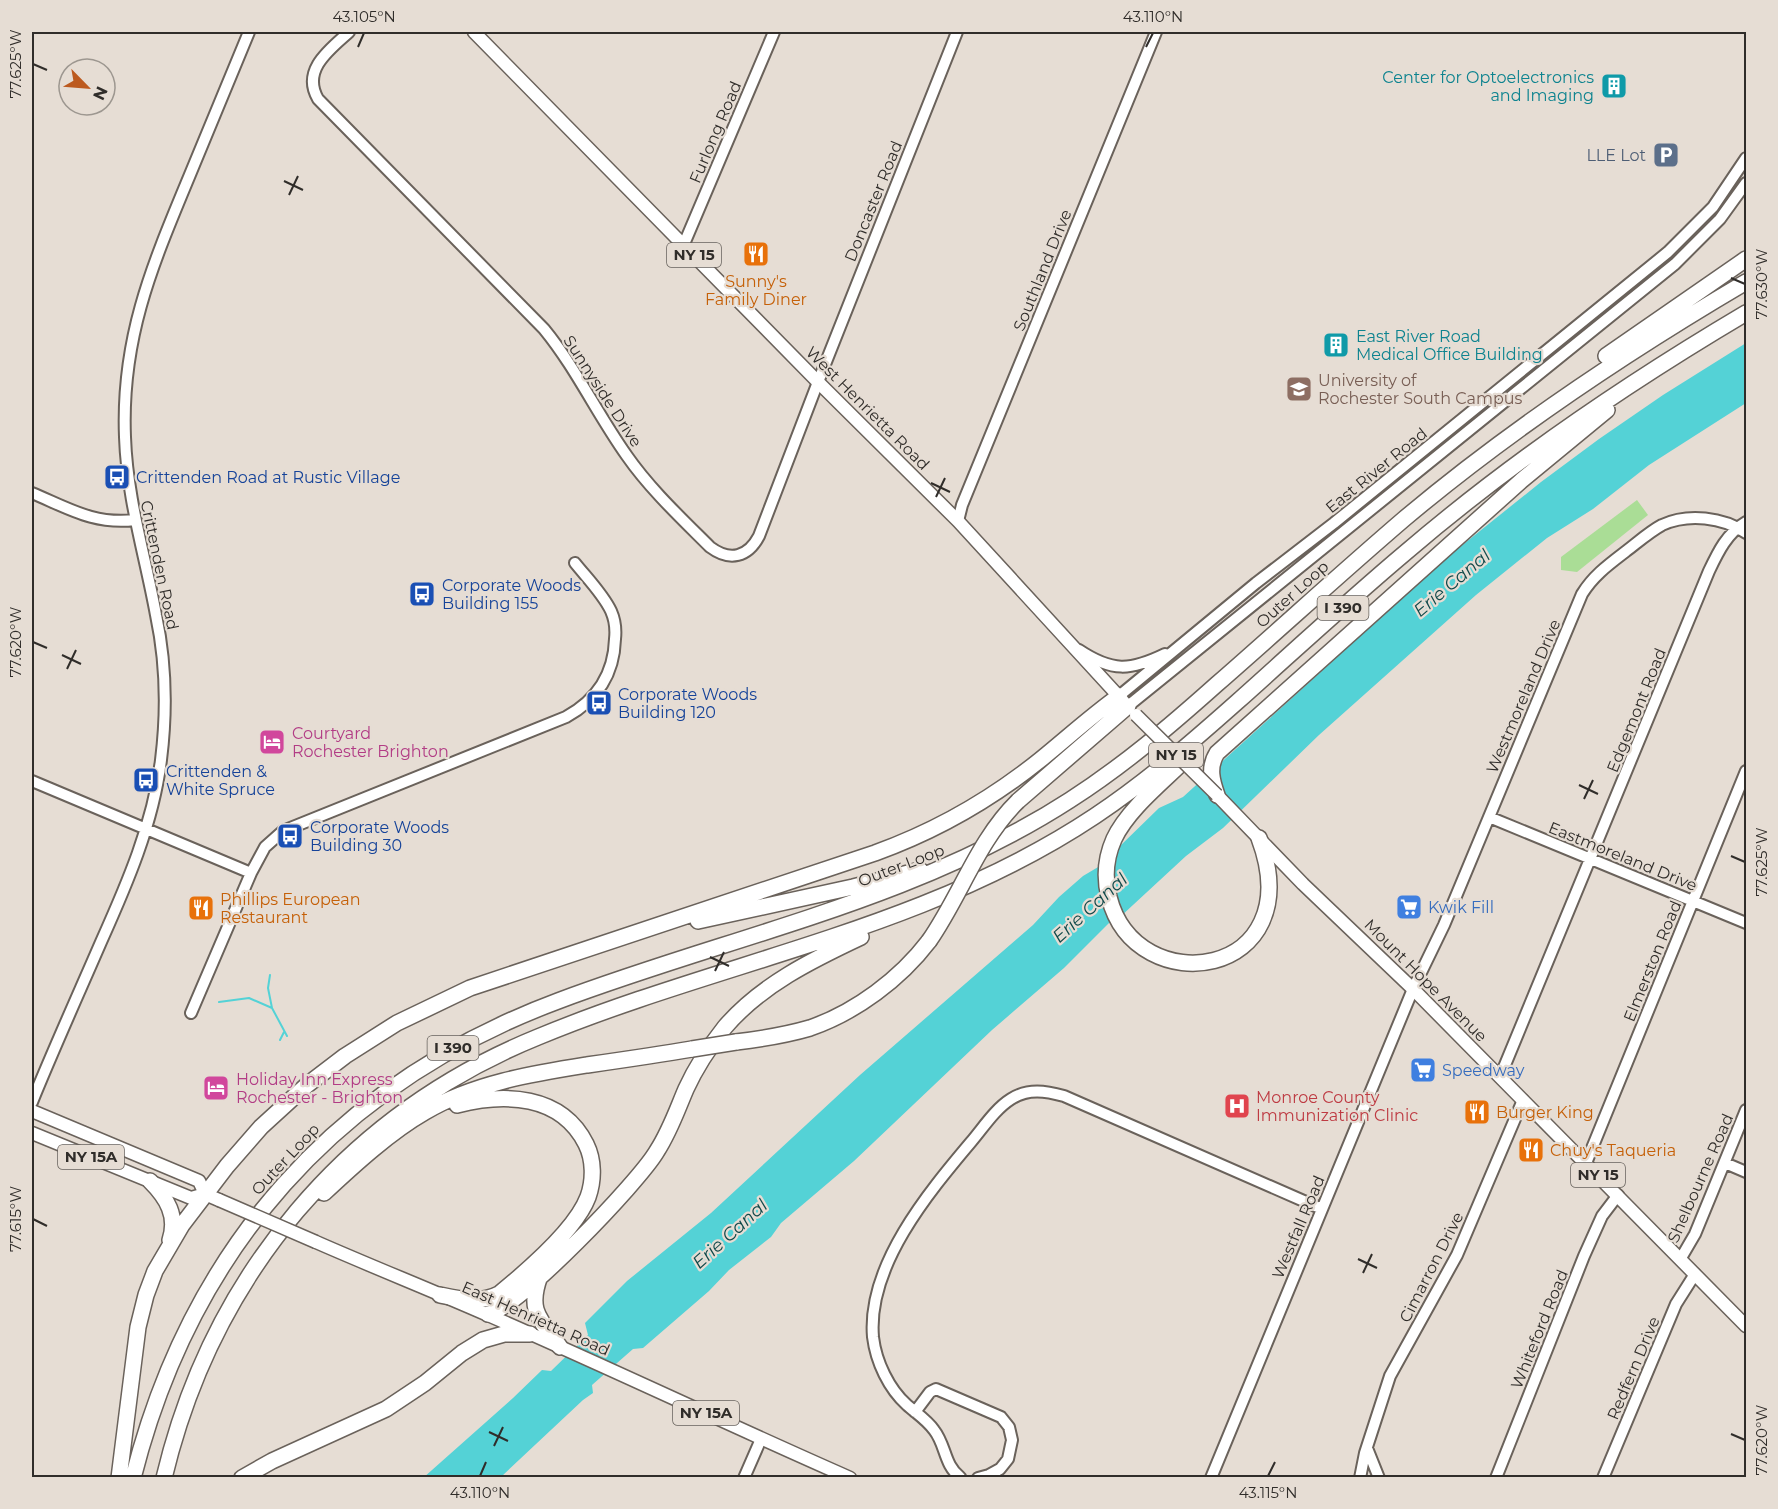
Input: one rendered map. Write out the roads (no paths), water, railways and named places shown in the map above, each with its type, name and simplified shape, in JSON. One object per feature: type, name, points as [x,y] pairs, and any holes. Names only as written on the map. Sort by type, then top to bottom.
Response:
[{"type":"highway","points":[[1429,499],[1482,450],[1543,400],[1746,259]]},
{"type":"highway","name":"Outer Loop","points":[[133,1478],[147,1428],[169,1366],[189,1323],[225,1261],[257,1216],[299,1167],[334,1133],[383,1093],[423,1066],[465,1042],[530,1012],[597,987],[867,898],[926,876],[1018,832],[1065,804],[1143,749],[1429,499],[1504,440],[1648,341],[1746,282]]},
{"type":"highway","name":"I 390","points":[[164,1478],[193,1385],[227,1314],[268,1247],[317,1187],[374,1133],[412,1105],[452,1079],[507,1050],[580,1020],[865,927],[939,899],[1025,858],[1106,809],[1170,761],[1388,567],[1480,492],[1568,427],[1746,313]]},
{"type":"highway","points":[[1216,795],[1211,768],[1217,753],[1522,480],[1674,357]]},
{"type":"highway","points":[[1259,838],[1267,865],[1269,896],[1261,923],[1248,942],[1228,956],[1196,963],[1171,960],[1149,951],[1134,939],[1122,925],[1113,909],[1107,887],[1106,869],[1109,852],[1126,819],[1288,657]]},
{"type":"highway","points":[[227,1314],[263,1262],[293,1225],[331,1187],[424,1112],[487,1085],[540,1072],[791,1033],[832,1018],[887,983],[913,960],[929,941],[946,916],[987,839],[1018,801],[1128,706]]},
{"type":"highway","points":[[161,1258],[212,1197],[251,1138],[284,1105],[370,1039],[412,1015],[462,991],[875,853],[933,830],[975,807],[1128,706]]},
{"type":"highway","points":[[602,944],[699,920],[866,884],[969,857]]},
{"type":"highway","points":[[488,1314],[502,1309],[540,1276],[616,1202],[646,1167],[668,1132],[699,1064],[725,1027],[749,1003],[775,983],[809,963],[939,899]]},
{"type":"highway","points":[[383,1143],[442,1110],[476,1100],[507,1098],[539,1104],[562,1114],[578,1132],[589,1153],[592,1176],[588,1198],[575,1220],[553,1244],[494,1296],[473,1300],[440,1295]]},
{"type":"highway","points":[[119,1478],[140,1318],[150,1283],[171,1236],[173,1220],[167,1201],[150,1181]]},
{"type":"highway","points":[[540,1276],[535,1291],[534,1306],[542,1322],[560,1347]]},
{"type":"highway","points":[[242,1478],[272,1461],[358,1423],[392,1405],[483,1340],[504,1334],[530,1334]]},
{"type":"main road","name":"West Henrietta Road","points":[[474,32],[958,521],[1128,706],[1259,838]]},
{"type":"main road","name":"Mount Hope Avenue","points":[[1259,838],[1303,884],[1413,989],[1746,1326]]},
{"type":"main road","name":"East Henrietta Road","points":[[32,1111],[199,1182],[212,1197],[488,1314],[850,1478]]},
{"type":"main road","name":"East Henrietta Road","points":[[32,1133],[191,1198],[212,1197]]},
{"type":"street","name":"Crittenden Road","points":[[32,1102],[119,902],[146,828],[161,760],[164,687],[161,639],[128,479],[125,417],[129,360],[137,315],[158,252],[249,32]]},
{"type":"street","name":"Sunnyside Drive","points":[[349,32],[321,59],[315,70],[313,87],[318,99],[544,329],[571,365],[634,466],[699,536],[721,555],[735,556],[748,551],[756,542],[818,381]]},
{"type":"street","name":"Furlong Road","points":[[684,244],[774,32]]},
{"type":"street","name":"Doncaster Road","points":[[818,381],[957,32]]},
{"type":"street","name":"Southland Drive","points":[[958,521],[962,505],[1156,32]]},
{"type":"street","name":"East River Road","points":[[1128,706],[1186,642],[1257,582],[1371,494],[1668,252],[1713,207],[1746,158]]},
{"type":"street","name":"East River Road","points":[[1128,706],[1663,274],[1714,225],[1746,183]]},
{"type":"street","points":[[32,493],[104,521],[135,520]]},
{"type":"street","name":"Westmoreland Drive","points":[[1413,989],[1444,925],[1588,582],[1654,530],[1670,522],[1708,519],[1744,527]]},
{"type":"street","name":"Edgemont Road","points":[[1500,1077],[1709,572],[1724,542],[1744,527]]},
{"type":"street","points":[[191,1013],[251,873],[265,847],[273,838],[291,826],[566,717],[588,703],[610,670],[614,658],[615,633],[611,611],[575,563]]},
{"type":"street","points":[[1074,647],[1103,663],[1124,668],[1150,661],[1186,642]]},
{"type":"street","name":"Elmerston Road","points":[[1586,1163],[1746,771]]},
{"type":"street","points":[[32,780],[251,873]]},
{"type":"street","name":"Eastmoreland Drive","points":[[1489,817],[1746,922]]},
{"type":"street","name":"Westfall Road","points":[[1211,1478],[1413,989]]},
{"type":"street","points":[[965,1478],[951,1470],[934,1430],[895,1393],[879,1359],[873,1338],[876,1293],[889,1262],[922,1202],[996,1112],[1011,1098],[1040,1091],[1064,1096],[1322,1209]]},
{"type":"street","name":"Cimarron Drive","points":[[1360,1478],[1366,1448],[1390,1376],[1457,1255],[1523,1100]]},
{"type":"street","name":"Shelbourne Road","points":[[1681,1258],[1695,1234],[1746,1110]]},
{"type":"street","points":[[1725,1163],[1746,1172]]},
{"type":"street","name":"Whiteford Road","points":[[1496,1478],[1588,1247],[1602,1216],[1618,1195]]},
{"type":"street","name":"Redfern Drive","points":[[1603,1478],[1676,1305],[1695,1274]]},
{"type":"street","points":[[915,1412],[936,1389],[1001,1417],[1009,1427],[1012,1440],[1008,1459],[999,1469],[978,1478]]},
{"type":"street","points":[[744,1478],[761,1439]]},
{"type":"street","points":[[1366,1448],[1379,1478]]},
{"type":"water","name":"Erie Canal","points":[[1746,343],[1746,403],[1649,465],[1593,509],[1547,538],[1476,595],[1319,735],[1223,828],[1186,856],[1120,917],[1109,923],[1064,968],[992,1030],[854,1161],[781,1223],[771,1237],[729,1270],[709,1291],[643,1348],[633,1349],[592,1385],[593,1393],[500,1478],[423,1478],[542,1370],[551,1371],[588,1335],[585,1323],[627,1281],[711,1213],[860,1075],[1033,925],[1083,876],[1110,860],[1120,846],[1159,808],[1183,797],[1445,559],[1599,439],[1663,395]]},
{"type":"waterway","points":[[270,975],[268,988],[272,1008]]},
{"type":"waterway","points":[[219,1002],[249,998],[272,1008],[287,1036]]},
{"type":"waterway","points":[[280,1040],[284,1032]]},
{"type":"place","name":"Center for Optoelectronics and Imaging","points":[[1614,86]]},
{"type":"place","name":"LLE Lot","points":[[1666,155]]},
{"type":"place","name":"Sunny's Family Diner","points":[[756,254]]},
{"type":"place","name":"East River Road Medical Office Building","points":[[1336,345]]},
{"type":"place","name":"University of Rochester South Campus","points":[[1299,389]]},
{"type":"place","name":"Crittenden Road at Rustic Village","points":[[117,477]]},
{"type":"place","name":"Corporate Woods Building 155","points":[[422,594]]},
{"type":"place","name":"Corporate Woods Building 120","points":[[599,703]]},
{"type":"place","name":"Courtyard Rochester Brighton","points":[[272,742]]},
{"type":"place","name":"Crittenden & White Spruce","points":[[146,780]]},
{"type":"place","name":"Corporate Woods Building 30","points":[[290,836]]},
{"type":"place","name":"Kwik Fill","points":[[1409,907]]},
{"type":"place","name":"Phillips European Restaurant","points":[[201,908]]},
{"type":"place","name":"Speedway","points":[[1423,1070]]},
{"type":"place","name":"Holiday Inn Express Rochester - Brighton","points":[[216,1088]]},
{"type":"place","name":"Monroe County Immunization Clinic","points":[[1237,1106]]},
{"type":"place","name":"Burger King","points":[[1477,1112]]},
{"type":"place","name":"Chuy's Taqueria","points":[[1531,1150]]}]
